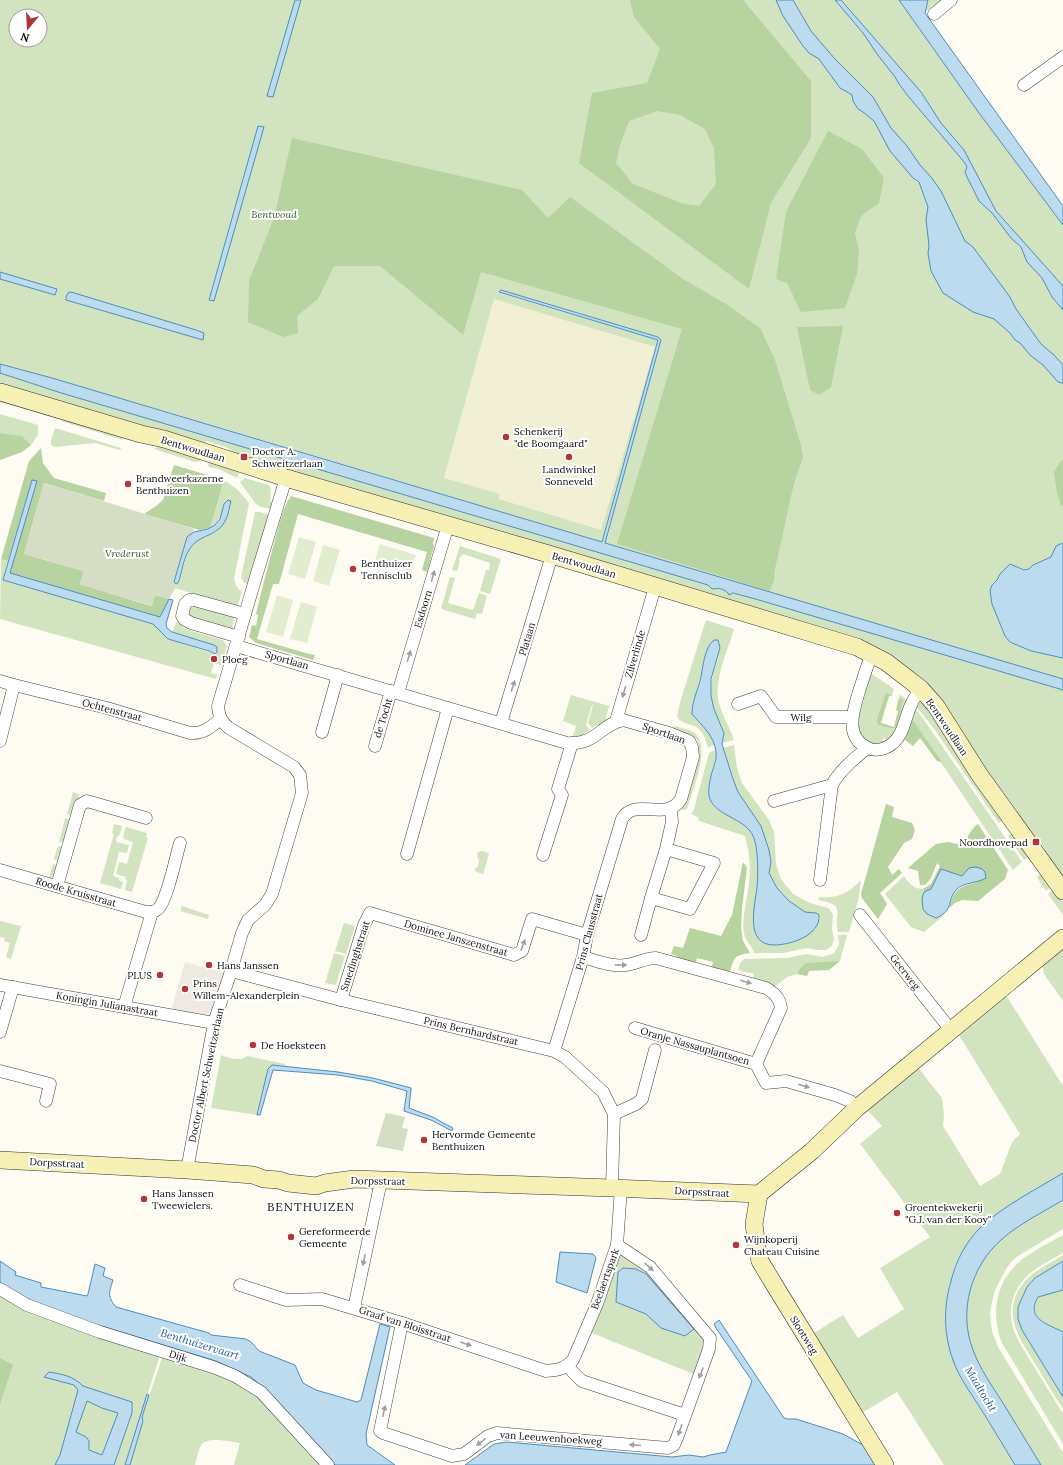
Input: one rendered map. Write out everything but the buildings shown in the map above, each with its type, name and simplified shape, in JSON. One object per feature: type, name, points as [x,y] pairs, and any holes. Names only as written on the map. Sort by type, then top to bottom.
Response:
[{"type":"street","points":[[934,14],[951,0]]},
{"type":"street","points":[[1024,85],[1063,57]]},
{"type":"street","name":"Bentwoudlaan","points":[[0,392],[141,434],[164,439],[286,478],[856,647],[872,654],[886,662],[921,689],[936,706],[979,774],[1063,891]]},
{"type":"street","points":[[220,719],[218,706],[286,478]]},
{"type":"street","name":"Esdoorn","points":[[395,692],[448,525]]},
{"type":"street","name":"Plataan","points":[[501,723],[552,556]]},
{"type":"street","name":"Zilverlinde","points":[[616,721],[655,587]]},
{"type":"street","points":[[237,641],[184,619],[182,616],[185,604],[189,600],[194,600],[245,614]]},
{"type":"street","name":"Sportlaan","points":[[237,641],[338,675],[572,743]]},
{"type":"street","points":[[872,654],[852,717],[852,724],[856,737],[859,742],[867,748],[881,750],[889,746],[897,739],[902,730],[911,702],[921,689]]},
{"type":"street","points":[[322,732],[338,675]]},
{"type":"street","name":"Ochtenstraat","points":[[0,680],[14,685],[107,708],[190,733],[199,733],[209,729],[220,719]]},
{"type":"street","points":[[0,741],[14,685]]},
{"type":"street","name":"de Tocht","points":[[375,746],[395,692]]},
{"type":"street","name":"Wilg","points":[[738,704],[761,696],[776,717],[852,717]]},
{"type":"street","points":[[407,854],[448,708]]},
{"type":"street","name":"Doctor Albert Schweitzerlaan","points":[[187,1170],[214,1023],[242,933],[248,920],[265,905],[272,894],[302,794],[300,774],[294,767],[229,728],[220,719]]},
{"type":"street","name":"Sportlaan","points":[[616,721],[623,720],[689,741],[692,747],[693,757],[681,799],[678,804],[670,809]]},
{"type":"street","points":[[543,855],[562,796],[558,789],[572,743],[581,743],[588,740],[616,721]]},
{"type":"street","points":[[820,880],[832,785],[835,780],[867,748]]},
{"type":"street","points":[[774,801],[832,785]]},
{"type":"street","points":[[57,886],[80,805],[87,801],[146,818]]},
{"type":"street","name":"Prins Clausstraat","points":[[554,1051],[583,957],[587,935],[619,826],[625,813],[634,809],[670,809]]},
{"type":"street","points":[[641,935],[672,822],[670,809]]},
{"type":"street","points":[[124,1007],[152,912],[159,909],[165,897],[180,843]]},
{"type":"street","points":[[651,898],[690,909],[714,862],[666,848]]},
{"type":"street","name":"Roode Kruisstraat","points":[[0,870],[146,912],[152,912]]},
{"type":"street","name":"Dominee Janszenstraat","points":[[370,913],[514,955],[522,951],[532,919],[587,935]]},
{"type":"street","name":"Smedinghstraat","points":[[341,1000],[361,932],[370,913]]},
{"type":"street","name":"Geerweg","points":[[860,915],[950,1029]]},
{"type":"street","points":[[759,1194],[812,1151],[857,1108],[950,1029],[1063,938]]},
{"type":"street","name":"Oranje Nassauplantsoen","points":[[583,957],[597,962],[625,965],[650,958],[656,958],[766,988],[779,998],[781,1008],[756,1064]]},
{"type":"street","name":"Prins Bernhardstraat","points":[[231,971],[341,1000],[554,1051],[565,1057],[603,1092],[614,1114],[617,1245]]},
{"type":"street","name":"Koningin Julianastraat","points":[[0,985],[214,1023]]},
{"type":"street","points":[[0,1032],[13,987]]},
{"type":"street","name":"Oranje Nassauplantsoen","points":[[635,1028],[756,1064],[766,1083],[786,1081],[835,1095],[850,1102],[857,1108]]},
{"type":"street","points":[[614,1114],[636,1104],[642,1099],[655,1050]]},
{"type":"street","points":[[0,1071],[50,1084],[46,1101]]},
{"type":"street","name":"Dorpsstraat","points":[[0,1160],[253,1175],[264,1179],[279,1180],[288,1184],[316,1186],[354,1179],[759,1194]]},
{"type":"street","points":[[354,1308],[381,1181]]},
{"type":"street","name":"Slootweg","points":[[759,1194],[754,1224],[760,1261],[885,1465]]},
{"type":"street","name":"Beelaertspark","points":[[567,1366],[573,1360],[597,1304],[617,1245],[650,1267],[710,1338],[710,1349],[674,1445]]},
{"type":"street","name":"Graaf van Bloisstraat","points":[[240,1285],[286,1300],[322,1299],[402,1323],[546,1371],[559,1370],[567,1366]]},
{"type":"street","name":"Dijk","points":[[0,1289],[27,1305],[100,1332],[213,1367],[235,1376],[261,1392],[328,1465]]},
{"type":"street","name":"van Leeuwenhoekweg","points":[[402,1323],[380,1431],[383,1433],[452,1456],[464,1454],[488,1436],[497,1432],[668,1448],[674,1445]]},
{"type":"street","points":[[567,1366],[582,1381],[685,1415]]},
{"type":"shaded area","points":[[494,299],[655,347],[601,531],[499,499],[500,495],[444,478]]},
{"type":"shaded area","name":"Prins Willem-Alexanderplein","points":[[185,962],[225,973],[211,1015],[171,1011]]},
{"type":"green space","name":"Bentwoud","points":[[0,0],[899,0],[979,113],[1063,225],[1063,877],[1045,851],[1046,850],[900,667],[537,547],[236,454],[226,447],[206,441],[204,448],[0,385],[0,373],[58,392],[520,529],[614,546],[605,543],[661,340],[658,337],[549,304],[500,293],[658,340],[602,542],[182,416],[0,364]],"holes":[[[494,299],[655,347],[601,530],[499,499],[500,494],[444,478]]]},
{"type":"green space","points":[[630,0],[743,0],[811,81],[811,138],[771,203],[749,289],[579,163],[592,93],[647,83],[660,49],[634,17]],"holes":[[[657,111],[680,115],[705,129],[714,148],[716,184],[699,206],[684,204],[633,184],[616,163],[620,145],[629,121]]]},
{"type":"green space","points":[[928,0],[942,0],[925,12]]},
{"type":"green space","points":[[828,131],[862,149],[884,178],[879,203],[861,216],[855,233],[859,252],[857,274],[845,308],[801,312],[787,283],[776,279],[786,212]]},
{"type":"green space","points":[[292,138],[522,190],[548,218],[570,197],[683,279],[726,304],[760,328],[775,360],[801,445],[803,457],[794,483],[775,569],[774,580],[770,591],[617,544],[682,329],[481,272],[463,335],[380,266],[334,266],[318,299],[297,316],[298,333],[283,337],[248,322],[249,281],[274,218]]},
{"type":"green space","points":[[843,326],[831,387],[819,395],[810,390],[797,327]]},
{"type":"green space","points":[[0,414],[38,425],[38,435],[31,445],[22,436],[0,433]]},
{"type":"green space","points":[[65,416],[119,433],[123,440],[61,421]]},
{"type":"green space","points":[[55,428],[121,448],[120,450],[95,443],[55,447],[51,445],[51,440]]},
{"type":"green space","points":[[0,433],[22,436],[31,445],[22,452],[0,460]]},
{"type":"green space","points":[[160,446],[201,457],[200,461],[195,462],[154,449]]},
{"type":"green space","points":[[41,448],[43,463],[54,478],[106,493],[104,501],[44,483],[24,554],[84,571],[80,584],[151,606],[155,595],[169,599],[160,617],[10,573],[37,481],[32,480],[8,561],[1,559],[29,461]]},
{"type":"green space","points":[[211,457],[234,467],[234,470],[239,472],[237,478],[219,469],[209,467],[208,465]]},
{"type":"green space","points":[[1063,460],[1063,506],[1061,506],[1057,493],[1054,472]]},
{"type":"green space","points":[[174,465],[224,480],[210,528],[199,530],[144,514],[163,500]]},
{"type":"green space","points":[[245,478],[269,485],[271,490],[270,501],[273,502],[271,509],[261,507],[255,503],[240,482]]},
{"type":"green space","points":[[224,480],[238,490],[249,503],[234,579],[236,586],[242,592],[237,608],[175,588],[188,551],[199,539],[218,531],[224,505],[218,521],[210,528]]},
{"type":"green space","name":"Vrederust","points":[[44,483],[194,529],[175,588],[169,599],[155,595],[152,606],[80,584],[84,571],[24,554]]},
{"type":"green space","points":[[291,496],[434,538],[434,546],[427,572],[422,570],[427,552],[298,514],[279,584],[273,584],[257,639],[315,655],[313,660],[256,643],[249,637],[252,625],[256,626],[258,615],[256,614],[276,536],[284,510]]},
{"type":"green space","points":[[255,512],[269,515],[251,585],[244,583],[241,577]]},
{"type":"green space","points":[[299,537],[316,542],[305,579],[288,574]]},
{"type":"green space","points":[[380,544],[416,555],[411,572],[375,561]]},
{"type":"green space","points":[[323,545],[340,550],[329,586],[313,581]]},
{"type":"green space","points":[[460,546],[501,559],[490,594],[480,591],[486,570],[489,570],[490,563],[463,554],[460,557],[457,571],[452,570]]},
{"type":"green space","points":[[1,559],[8,561],[3,580],[153,624],[168,639],[214,654],[214,645],[172,632],[177,621],[185,629],[223,640],[227,646],[221,665],[214,663],[211,673],[217,675],[216,679],[0,619]]},
{"type":"green space","points":[[450,577],[455,578],[448,603],[473,610],[479,593],[487,596],[482,614],[477,613],[475,619],[441,609]]},
{"type":"green space","points":[[277,595],[293,600],[283,637],[266,632]]},
{"type":"green space","points":[[301,602],[317,607],[307,643],[290,639]]},
{"type":"green space","points":[[196,606],[234,617],[232,630],[190,618],[188,612],[191,608]]},
{"type":"green space","points":[[706,620],[734,629],[720,675],[718,694],[720,708],[734,740],[722,743],[723,728],[712,701],[711,688],[714,669],[719,656],[702,671],[692,707],[698,721],[705,727],[712,738],[714,745],[708,748],[704,735],[699,729],[681,721],[677,716]]},
{"type":"green space","points":[[869,672],[894,689],[892,695],[888,693],[878,725],[895,728],[903,700],[899,698],[900,694],[907,701],[898,730],[887,742],[885,738],[882,739],[884,744],[878,746],[862,739],[856,720]]},
{"type":"green space","points":[[888,693],[892,696],[889,696],[881,723],[894,727],[898,711],[896,710],[899,698],[903,700],[897,726],[895,728],[878,725],[877,720],[885,695]]},
{"type":"green space","points":[[571,695],[609,706],[605,721],[592,728],[588,723],[592,705],[586,725],[590,730],[579,737],[573,736],[576,726],[563,721]]},
{"type":"green space","points":[[922,702],[925,703],[1003,820],[999,823],[932,726],[915,705]]},
{"type":"green space","points":[[913,707],[922,717],[1022,862],[1013,870],[912,719]]},
{"type":"green space","points":[[912,719],[942,762],[937,761],[920,738],[913,746],[905,740]]},
{"type":"green space","points":[[675,726],[693,732],[699,738],[701,747],[701,757],[696,780],[687,809],[683,810],[679,809],[685,802],[699,756],[699,745],[697,740],[692,735],[674,730],[673,728]]},
{"type":"green space","points":[[734,745],[737,768],[742,783],[769,820],[774,832],[776,864],[781,879],[793,894],[810,903],[828,908],[833,915],[832,929],[834,939],[832,946],[826,950],[807,948],[783,953],[754,953],[745,937],[743,924],[750,864],[745,836],[699,821],[698,817],[691,814],[694,809],[709,753],[716,750],[717,752],[709,787],[711,801],[714,806],[722,812],[745,825],[755,840],[758,874],[753,920],[815,930],[820,918],[816,913],[805,912],[789,901],[777,888],[769,873],[771,862],[769,850],[761,826],[738,792],[723,748]]},
{"type":"green space","points":[[73,792],[79,794],[73,816],[67,814]]},
{"type":"green space","points":[[886,804],[894,807],[892,817],[912,823],[915,830],[912,839],[904,843],[888,867],[892,875],[899,869],[902,873],[880,893],[887,904],[878,919],[862,898],[861,894]]},
{"type":"green space","points":[[65,818],[71,820],[64,843],[59,842]]},
{"type":"green space","points":[[114,824],[122,826],[116,842],[129,845],[127,853],[119,852],[113,876],[119,878],[119,880],[123,882],[121,889],[100,883],[114,834],[112,833]]},
{"type":"green space","points":[[978,824],[1008,870],[1005,879],[978,901],[962,900],[949,908],[954,894],[958,890],[984,879],[968,872],[963,876],[945,871],[931,889],[924,892],[923,889],[931,884],[940,866],[937,863],[931,878],[925,885],[920,885],[918,871],[908,868],[936,844],[948,842],[962,845]]},
{"type":"green space","points":[[126,827],[147,833],[146,837],[148,838],[132,892],[125,890],[127,880],[125,879],[126,877],[116,874],[119,862],[127,864],[133,842],[124,839],[123,837]]},
{"type":"green space","points":[[1014,831],[1030,856],[1024,860],[1008,836]]},
{"type":"green space","points":[[58,846],[64,848],[56,874],[49,878],[53,864],[57,865],[58,861],[54,859]]},
{"type":"green space","points":[[482,851],[489,853],[483,874],[474,870],[478,866],[478,852]]},
{"type":"green space","points":[[743,862],[747,868],[741,927],[743,941],[750,953],[740,955],[735,959],[729,975],[711,970],[713,962],[697,958],[695,965],[676,959],[677,956],[671,954],[674,946],[683,948],[690,928],[721,936],[732,915]]},
{"type":"green space","points":[[1042,873],[1053,886],[1046,891],[1037,877]]},
{"type":"green space","points":[[904,876],[912,885],[923,889],[923,909],[927,914],[936,918],[944,915],[924,932],[911,927],[885,894]]},
{"type":"green space","points":[[861,880],[858,901],[849,932],[838,932],[836,907],[833,904],[818,900],[819,897],[837,896],[847,892]]},
{"type":"green space","points":[[1055,889],[1055,893],[1063,902],[1063,915],[1048,894]]},
{"type":"green space","points":[[182,906],[209,915],[208,919],[180,911]]},
{"type":"green space","points":[[0,921],[21,926],[11,959],[6,957],[10,943],[4,941],[5,938],[0,937]]},
{"type":"green space","points":[[344,923],[355,926],[346,954],[335,951]]},
{"type":"green space","points":[[838,935],[847,935],[840,961],[800,968],[797,974],[787,977],[773,988],[752,982],[754,974],[738,970],[740,963],[744,959],[787,958],[806,954],[823,957],[834,953],[839,945]]},
{"type":"green space","points":[[1063,944],[1063,1001],[1044,974],[1042,961]]},
{"type":"green space","points":[[334,953],[345,956],[335,985],[325,983]]},
{"type":"green space","points":[[840,961],[829,970],[809,971],[807,976],[797,974],[800,968],[806,963]]},
{"type":"green space","points":[[1004,992],[1063,1086],[1063,1173],[1000,1212],[980,1228],[955,1266],[948,1290],[945,1312],[946,1332],[949,1347],[958,1372],[1015,1465],[944,1465],[897,1392],[860,1414],[809,1336],[843,1315],[858,1338],[904,1309],[880,1268],[930,1237],[860,1144],[882,1126],[866,1109],[916,1065],[942,1098],[944,1114],[943,1126],[980,1186],[1000,1174],[1012,1142],[1020,1134],[957,1032]]},
{"type":"green space","points":[[221,1055],[238,1059],[247,1056],[285,1064],[285,1067],[272,1065],[268,1069],[257,1115],[211,1108]]},
{"type":"green space","points":[[386,1113],[405,1117],[402,1128],[408,1129],[403,1151],[376,1146]]},
{"type":"green space","points":[[1063,1200],[1063,1229],[1018,1256],[1011,1262],[995,1290],[990,1314],[992,1331],[998,1347],[1063,1453],[1063,1465],[1041,1465],[979,1364],[969,1335],[967,1305],[975,1276],[991,1250],[1015,1228]]},
{"type":"green space","points":[[1063,1235],[1063,1253],[1033,1271],[1022,1282],[1013,1298],[1011,1315],[1012,1324],[1019,1342],[1063,1414],[1063,1444],[1002,1343],[996,1312],[999,1292],[1009,1273],[1027,1256]]},
{"type":"green space","points":[[625,1254],[649,1272],[706,1343],[696,1375],[592,1333],[615,1256]]},
{"type":"green space","points":[[1063,1255],[1063,1261],[1035,1278],[1027,1287],[1018,1307],[1022,1330],[1063,1397],[1063,1409],[1017,1332],[1013,1311],[1014,1300],[1020,1288],[1029,1277]]},
{"type":"green space","points":[[1063,1290],[1063,1332],[1040,1320],[1034,1311],[1038,1297]]},
{"type":"green space","points":[[0,1294],[160,1355],[125,1465],[0,1465]]},
{"type":"green space","points":[[163,1355],[212,1372],[254,1390],[322,1465],[234,1465],[240,1443],[210,1440],[202,1444],[195,1465],[130,1465],[143,1421],[142,1417]]},
{"type":"green space","points":[[0,1358],[13,1365],[0,1404]]},
{"type":"water","points":[[295,0],[301,0],[273,97],[267,96]]},
{"type":"water","points":[[776,0],[793,0],[811,31],[835,59],[873,97],[891,128],[907,146],[941,191],[965,241],[973,247],[1010,297],[1016,309],[1041,344],[1063,365],[1063,383],[1058,382],[1043,365],[1030,355],[1010,333],[994,319],[973,312],[943,293],[931,271],[928,253],[929,246],[926,219],[928,207],[919,182],[913,178],[890,151],[874,121],[858,109],[853,101],[852,95],[840,88],[819,59],[809,53],[803,46],[783,16]]},
{"type":"water","points":[[835,0],[841,0],[921,92],[941,123],[964,150],[996,211],[1063,286],[1063,310],[1052,297],[1042,278],[1027,262],[1021,247],[1011,238],[992,213],[979,201],[965,172],[967,167],[965,163],[908,96],[863,33]]},
{"type":"water","points":[[899,0],[928,0],[925,13],[1063,206],[1063,225],[979,113]]},
{"type":"water","points":[[258,126],[264,127],[214,301],[209,300]]},
{"type":"water","points":[[0,272],[57,289],[55,295],[0,279]]},
{"type":"water","points":[[501,290],[658,337],[661,340],[605,543],[1063,679],[1063,690],[752,598],[733,593],[729,595],[722,589],[712,589],[708,585],[58,392],[0,373],[0,364],[52,378],[602,542],[658,340],[499,292]]},
{"type":"water","points":[[71,292],[196,330],[204,333],[203,340],[66,300],[68,293]]},
{"type":"water","points":[[32,480],[37,481],[10,573],[160,617],[169,599],[173,600],[166,624],[167,628],[172,632],[214,645],[217,647],[217,652],[215,654],[168,639],[153,624],[3,580]]},
{"type":"water","points":[[228,500],[231,501],[228,515],[223,525],[213,533],[198,541],[189,550],[178,583],[176,584],[174,582],[187,537],[194,532],[208,529],[215,525],[220,519],[224,504]]},
{"type":"water","points":[[1063,543],[1063,658],[1031,651],[1010,642],[1005,636],[992,604],[990,591],[992,585],[1000,574],[1010,564],[1024,570],[1029,569],[1033,565],[1051,557],[1056,546]]},
{"type":"water","points":[[714,640],[718,640],[720,648],[711,679],[711,696],[714,709],[724,733],[722,744],[733,779],[738,792],[761,826],[769,850],[771,862],[769,873],[777,888],[789,901],[805,912],[816,913],[819,915],[815,928],[804,938],[781,945],[765,943],[758,938],[755,931],[754,913],[758,871],[756,845],[752,833],[740,822],[716,807],[711,802],[709,796],[710,781],[716,757],[715,746],[707,731],[692,714],[692,710],[704,659],[708,648]]},
{"type":"water","points":[[976,867],[985,872],[986,878],[959,887],[954,893],[946,912],[942,915],[936,918],[927,914],[923,909],[922,898],[924,892],[931,889],[941,869],[962,876],[969,868]]},
{"type":"water","points":[[272,1065],[338,1072],[373,1078],[411,1088],[409,1108],[435,1118],[453,1128],[452,1131],[431,1120],[404,1111],[407,1091],[372,1081],[338,1075],[273,1070],[260,1115],[257,1115],[268,1069]]},
{"type":"water","name":"Maaltocht","points":[[1063,1173],[1063,1200],[1016,1228],[991,1250],[982,1262],[975,1276],[967,1305],[969,1335],[979,1364],[1041,1465],[1015,1465],[963,1381],[953,1361],[947,1338],[946,1304],[956,1266],[970,1240],[980,1228],[998,1213]]},
{"type":"water","points":[[560,1252],[593,1254],[596,1258],[587,1293],[556,1282]]},
{"type":"water","name":"Benthuizervaart","points":[[0,1261],[16,1272],[15,1275],[41,1283],[41,1287],[87,1296],[95,1264],[105,1268],[103,1276],[113,1280],[110,1297],[116,1307],[209,1333],[211,1335],[246,1339],[259,1351],[295,1365],[303,1383],[316,1390],[357,1402],[361,1400],[380,1324],[390,1327],[366,1434],[367,1445],[395,1465],[335,1465],[251,1377],[216,1361],[69,1316],[11,1292],[0,1285]]},
{"type":"water","points":[[1063,1261],[1063,1290],[1038,1297],[1034,1311],[1040,1320],[1063,1332],[1063,1397],[1022,1330],[1018,1319],[1018,1307],[1027,1287],[1035,1278]]},
{"type":"water","points":[[623,1268],[636,1269],[646,1274],[694,1329],[685,1336],[661,1328],[646,1314],[616,1302],[618,1272]]},
{"type":"water","points":[[719,1320],[784,1418],[796,1419],[843,1434],[863,1445],[879,1465],[465,1465],[494,1444],[507,1442],[672,1457],[689,1455],[703,1457],[726,1452],[752,1381],[716,1328],[714,1324]]},
{"type":"water","points":[[49,1372],[63,1375],[75,1380],[83,1386],[132,1402],[132,1413],[114,1465],[55,1465],[60,1455],[78,1390],[74,1385],[44,1377]],"holes":[[[87,1401],[118,1413],[102,1455],[89,1450],[89,1441],[86,1437],[76,1432]]]},
{"type":"water","points":[[147,1394],[149,1395],[142,1417],[143,1421],[130,1465],[125,1465]]},
{"type":"place","name":"Schenkerij \"de Boomgaard\"","points":[[506,437]]},
{"type":"place","name":"Doctor A. Schweitzerlaan","points":[[244,457]]},
{"type":"place","name":"Landwinkel Sonneveld","points":[[569,457]]},
{"type":"place","name":"Brandweerkazerne Benthuizen","points":[[128,484]]},
{"type":"place","name":"Benthuizer Tennisclub","points":[[353,569]]},
{"type":"place","name":"Ploeg","points":[[214,659]]},
{"type":"place","name":"Noordhovepad","points":[[1036,842]]},
{"type":"place","name":"Hans Janssen","points":[[209,965]]},
{"type":"place","name":"PLUS","points":[[160,975]]},
{"type":"place","name":"Prins Willem-Alexanderplein","points":[[185,989]]},
{"type":"place","name":"De Hoeksteen","points":[[253,1045]]},
{"type":"place","name":"Hervormde Gemeente Benthuizen","points":[[424,1140]]},
{"type":"place","name":"Hans Janssen Tweewielers.","points":[[144,1199]]},
{"type":"place","name":"Groentekwekerij \"G.J. van der Kooy\"","points":[[897,1213]]},
{"type":"place","name":"Gereformeerde Gemeente","points":[[291,1237]]},
{"type":"place","name":"Wijnkoperij Chateau Cuisine","points":[[736,1245]]},
{"type":"district","name":"BENTHUIZEN","points":[[311,1206]]}]
